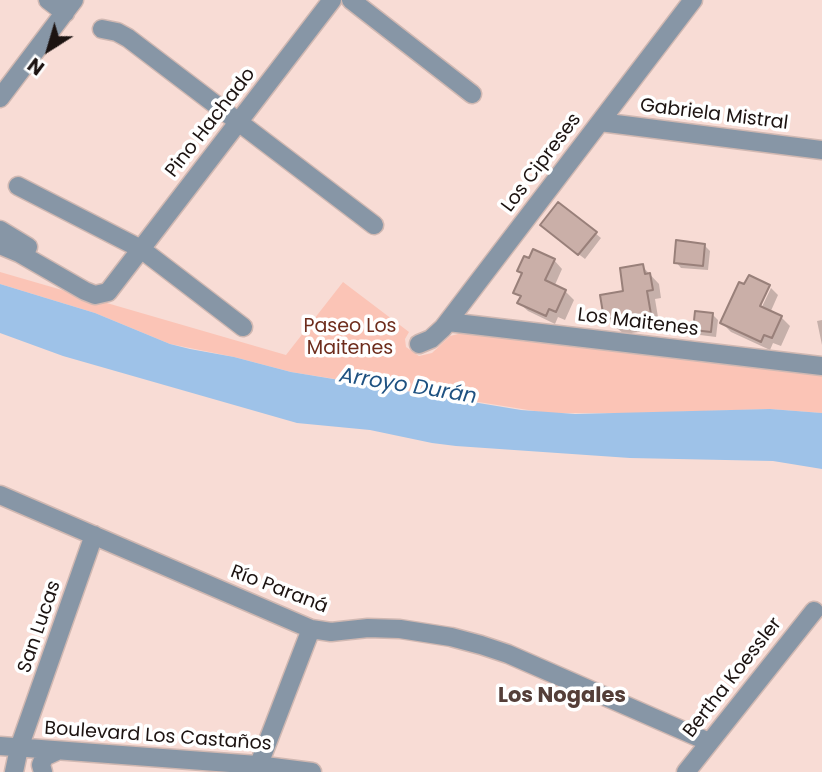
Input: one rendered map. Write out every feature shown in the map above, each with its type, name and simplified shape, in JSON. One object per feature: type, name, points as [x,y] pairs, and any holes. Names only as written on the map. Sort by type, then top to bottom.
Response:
[{"type":"street","points":[[0,98],[70,6],[48,0]]},
{"type":"street","name":"Pino Hachado","points":[[0,245],[85,291],[95,295],[111,290],[332,0]]},
{"type":"street","points":[[351,0],[472,93]]},
{"type":"street","name":"Los Cipreses","points":[[419,344],[435,336],[448,322],[693,0]]},
{"type":"street","points":[[102,29],[128,38],[374,225]]},
{"type":"street","name":"Gabriela Mistral","points":[[600,122],[822,150]]},
{"type":"street","points":[[18,186],[141,249],[243,327]]},
{"type":"street","points":[[0,230],[94,283],[108,283],[124,271]]},
{"type":"street","name":"Los Maitenes","points":[[448,322],[822,366]]},
{"type":"street","name":"Río Paraná","points":[[0,495],[311,629],[331,632],[368,628],[400,629],[481,645],[508,654],[709,742]]},
{"type":"street","name":"San Lucas","points":[[14,772],[19,748],[94,536]]},
{"type":"street","name":"Bertha Koessler","points":[[686,772],[814,611]]},
{"type":"street","points":[[257,769],[311,629]]},
{"type":"street","name":"Boulevard Los Castaños","points":[[0,746],[312,772]]},
{"type":"street","points":[[43,772],[41,765],[44,758],[57,751]]},
{"type":"green space","name":"Paseo Los Maitenes","points":[[0,272],[286,355],[343,282],[409,332],[405,339],[406,347],[419,356],[432,353],[450,336],[462,333],[822,375],[822,413],[770,409],[547,413],[291,372],[170,344],[95,313],[0,284]]},
{"type":"water","points":[[0,284],[95,313],[170,344],[190,349],[291,372],[521,410],[575,414],[770,409],[822,413],[822,469],[773,461],[630,458],[456,446],[370,430],[297,423],[63,356],[0,333]]},
{"type":"building","points":[[558,202],[597,232],[578,255],[540,225]]},
{"type":"building","points":[[676,240],[705,244],[703,266],[674,263]]},
{"type":"building","points":[[533,249],[555,259],[545,280],[566,290],[556,312],[549,309],[546,316],[517,303],[521,296],[513,293],[522,273],[517,271],[524,256],[529,258]]},
{"type":"building","points":[[643,264],[645,274],[650,273],[653,290],[647,291],[652,320],[613,326],[612,318],[604,319],[600,295],[623,291],[620,268]]},
{"type":"building","points":[[749,275],[770,285],[760,306],[782,316],[772,338],[764,335],[761,342],[720,323],[739,282],[744,284]]},
{"type":"building","points":[[695,311],[713,313],[711,332],[693,330]]},
{"type":"district","name":"Los Nogales","points":[[562,697]]},
{"type":"water label","name":"Arroyo Durán","points":[[408,387]]}]
